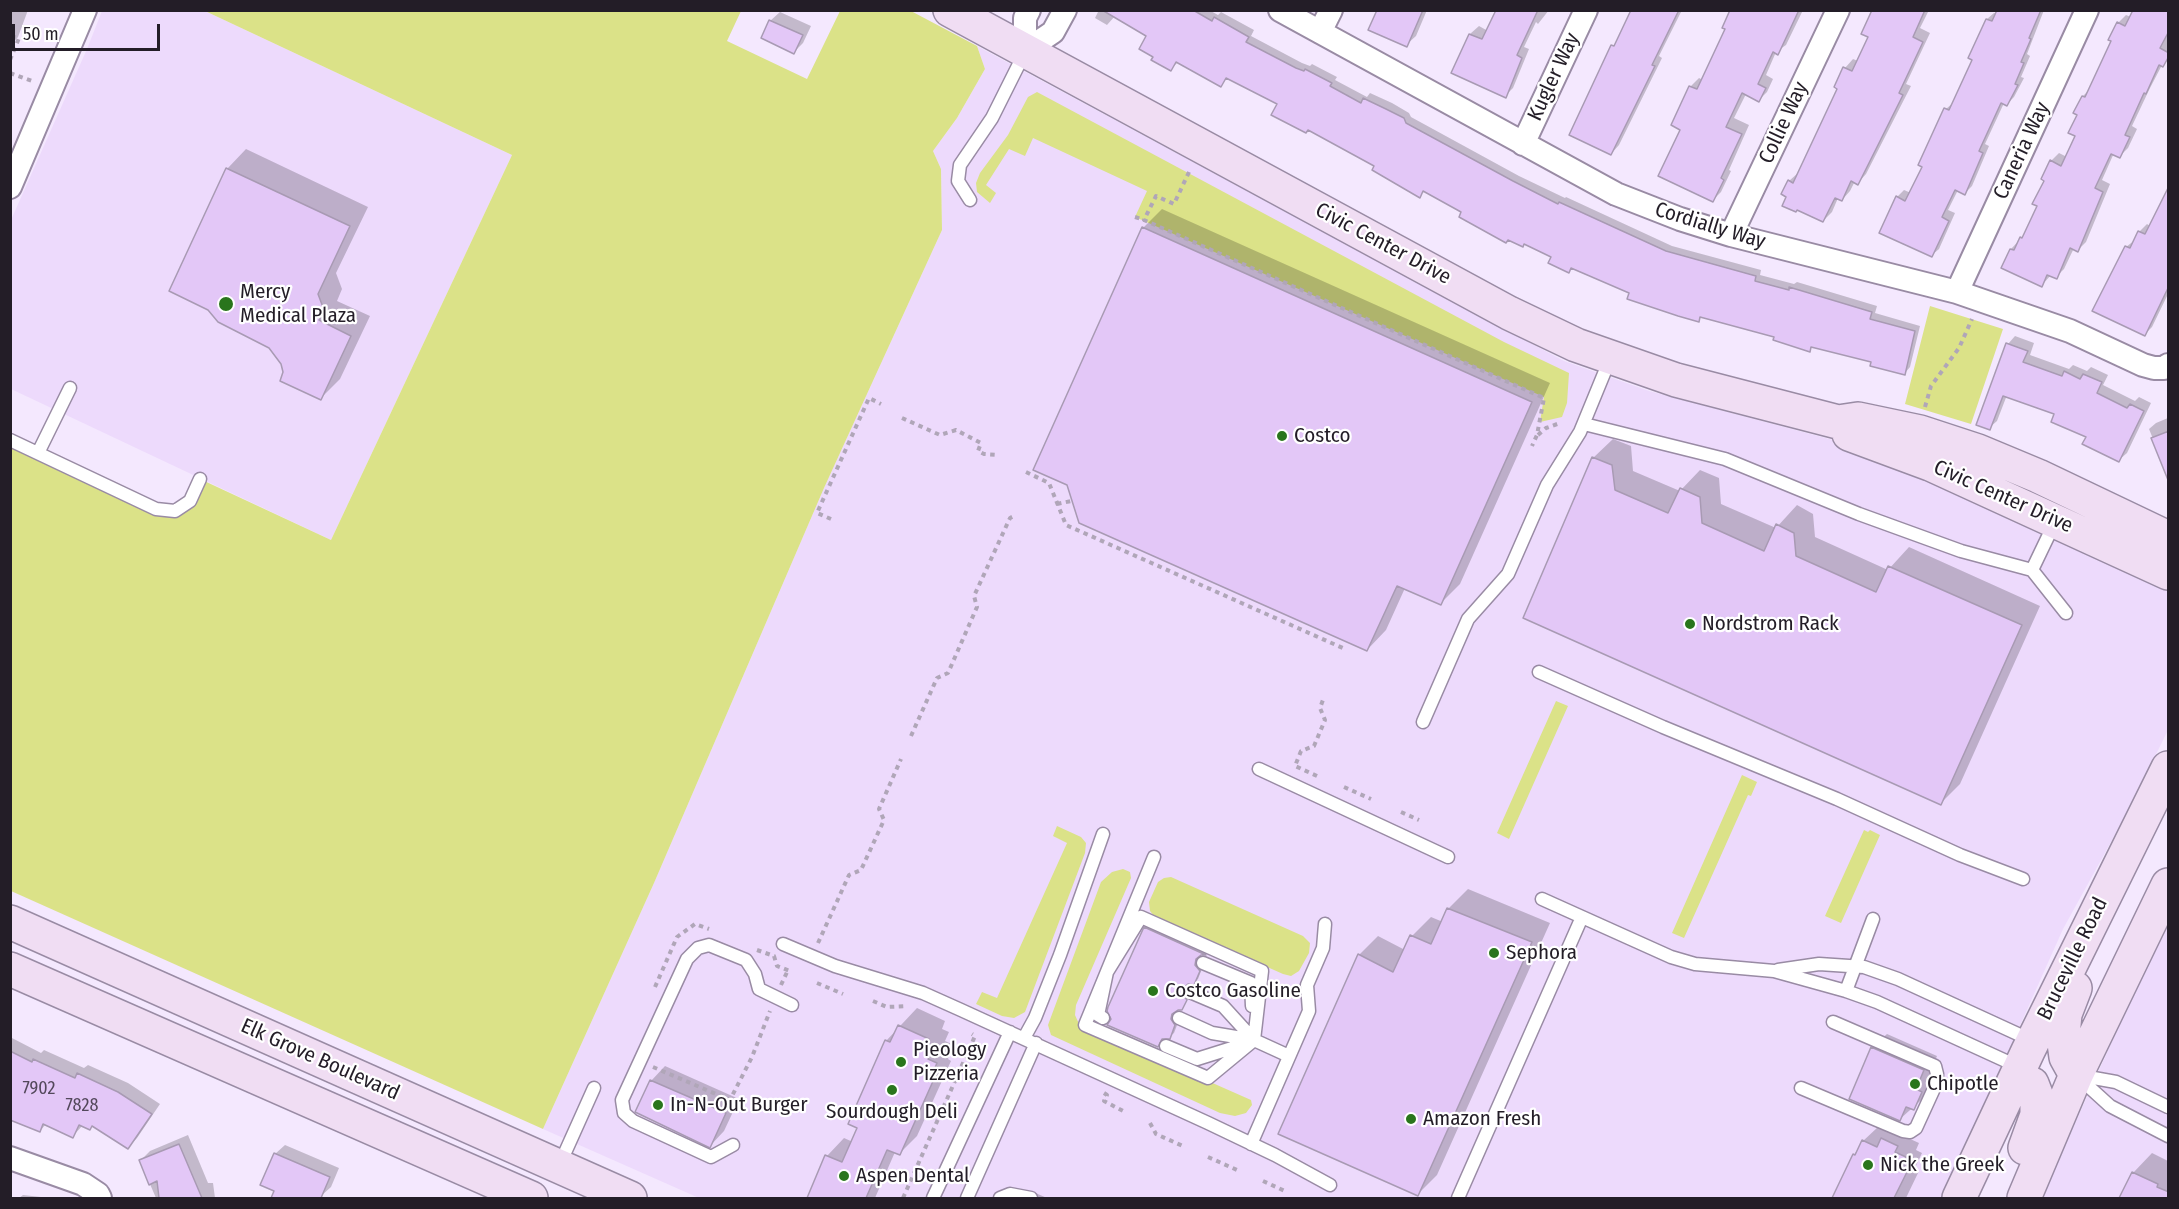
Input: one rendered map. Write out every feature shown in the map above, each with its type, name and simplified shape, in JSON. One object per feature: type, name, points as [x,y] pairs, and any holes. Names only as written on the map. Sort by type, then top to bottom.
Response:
[{"type":"main road","name":"Civic Center Drive","points":[[950,10],[1509,312],[1576,345],[1676,380],[1839,422],[1858,418],[1920,432],[1978,451],[2038,476],[2169,538]]},
{"type":"main road","name":"Civic Center Drive","points":[[1839,422],[1849,434],[1930,464],[2169,573]]},
{"type":"main road","name":"Bruceville Road","points":[[1959,1198],[2169,768]]},
{"type":"main road","name":"Bruceville Road","points":[[2076,1075],[2066,1057],[2063,1036],[2066,1014],[2071,995],[2118,899],[2133,839]]},
{"type":"main road","points":[[2024,1198],[2076,1075],[2169,885]]},
{"type":"main road","name":"Elk Grove Boulevard","points":[[10,922],[630,1198]]},
{"type":"main road","name":"Elk Grove Boulevard","points":[[10,969],[531,1198]]},
{"type":"main road","points":[[2002,1198],[2031,1137],[2037,1115],[2037,1097],[2032,1084],[2023,1080],[2023,1063]]},
{"type":"street","points":[[10,187],[86,10]]},
{"type":"street","points":[[1026,51],[1025,18],[1029,10]]},
{"type":"street","points":[[1026,51],[1053,32],[1065,10]]},
{"type":"street","name":"Cordially Way","points":[[1280,10],[1616,194],[1680,219],[1731,235],[1957,292],[2070,331],[2143,366],[2164,368],[2169,365]]},
{"type":"street","points":[[1320,32],[1330,10]]},
{"type":"street","name":"Kugler Way","points":[[1523,144],[1586,10]]},
{"type":"street","name":"Collie Way","points":[[1731,235],[1838,10]]},
{"type":"street","name":"Caneria Way","points":[[1957,292],[2087,10]]},
{"type":"street","points":[[10,1158],[83,1184],[98,1194],[100,1198]]},
{"type":"lane","points":[[970,200],[958,181],[960,165],[992,118],[1026,51]]},
{"type":"lane","points":[[1423,722],[1468,619],[1508,574],[1548,485],[1584,424],[1610,358]]},
{"type":"lane","points":[[38,453],[70,388]]},
{"type":"lane","points":[[1584,424],[1725,459],[1859,514],[1961,551],[2032,570],[2066,613]]},
{"type":"lane","points":[[10,440],[156,509],[175,511],[190,501],[200,479]]},
{"type":"lane","points":[[2032,570],[2056,521]]},
{"type":"lane","points":[[1539,672],[1663,727],[1837,799],[1960,855],[2023,879]]},
{"type":"lane","points":[[1258,770],[1448,856]]},
{"type":"lane","points":[[1024,1038],[1035,1018],[1060,955],[1103,834]]},
{"type":"lane","points":[[1103,1018],[1098,1015],[1107,972],[1141,917],[1262,971],[1254,1040],[1208,1078],[1085,1025],[1154,857]]},
{"type":"lane","points":[[1542,899],[1671,957],[1695,964],[1774,971],[1846,991],[2023,1063]]},
{"type":"lane","points":[[1458,1198],[1582,918]]},
{"type":"lane","points":[[1846,991],[1873,919]]},
{"type":"lane","points":[[1251,1144],[1309,1011],[1307,985],[1323,948],[1324,924]]},
{"type":"lane","points":[[1107,972],[1136,934],[1140,936]]},
{"type":"lane","points":[[783,944],[835,966],[922,993],[1036,1043],[1251,1144],[1330,1185]]},
{"type":"lane","points":[[733,1145],[711,1156],[633,1121],[624,1113],[622,1101],[687,960],[698,948],[709,945],[746,960],[755,974],[759,989],[792,1005]]},
{"type":"lane","points":[[1107,972],[1122,962],[1127,964]]},
{"type":"lane","points":[[1203,963],[1251,983],[1254,1040]]},
{"type":"lane","points":[[1774,971],[1819,964],[1864,967],[1898,980],[2023,1063]]},
{"type":"lane","points":[[1107,972],[1111,989],[1115,991]]},
{"type":"lane","points":[[1190,992],[1223,1006],[1254,1040]]},
{"type":"lane","points":[[1179,1018],[1212,1033],[1254,1040],[1289,1056]]},
{"type":"lane","points":[[1802,1088],[1903,1131],[1910,1132],[1916,1128],[1937,1082],[1935,1066],[1833,1022]]},
{"type":"lane","points":[[933,1198],[1010,1032]]},
{"type":"lane","points":[[1166,1046],[1197,1059],[1254,1040]]},
{"type":"lane","points":[[967,1198],[1036,1043]]},
{"type":"lane","points":[[2076,1075],[2116,1082],[2169,1107]]},
{"type":"lane","points":[[2076,1075],[2110,1106],[2169,1136]]},
{"type":"lane","points":[[559,1167],[594,1088]]},
{"type":"lane","points":[[1000,1198],[1010,1194],[1031,1198]]},
{"type":"path","points":[[10,60],[19,38],[11,36]]},
{"type":"path","points":[[10,73],[32,81]]},
{"type":"path","points":[[1144,220],[1156,196],[1174,204],[1189,172]]},
{"type":"path","points":[[1135,217],[1544,398],[1538,435],[1532,446]]},
{"type":"path","points":[[1923,412],[1931,386],[1959,348],[1973,316]]},
{"type":"path","points":[[831,519],[817,513],[869,398],[881,404]]},
{"type":"path","points":[[902,418],[940,435],[956,430],[981,442],[978,451],[984,454],[999,455]]},
{"type":"path","points":[[1538,435],[1546,428],[1560,423]]},
{"type":"path","points":[[1026,472],[1049,483],[1065,525],[1345,650]]},
{"type":"path","points":[[1057,504],[1071,501]]},
{"type":"path","points":[[911,736],[937,678],[948,673],[977,607],[974,596],[1010,518],[1016,515]]},
{"type":"path","points":[[1317,776],[1295,766],[1301,751],[1314,746],[1325,720],[1320,708],[1324,697]]},
{"type":"path","points":[[818,944],[849,875],[861,870],[884,820],[879,808],[901,759]]},
{"type":"path","points":[[1344,787],[1371,799]]},
{"type":"path","points":[[1401,812],[1419,820]]},
{"type":"path","points":[[640,1062],[730,1100],[752,1056],[788,970]]},
{"type":"path","points":[[825,986],[828,979]]},
{"type":"path","points":[[817,983],[843,994]]},
{"type":"path","points":[[873,1001],[887,1007],[908,1006]]},
{"type":"path","points":[[903,1198],[975,1036],[966,1031]]},
{"type":"path","points":[[1097,1090],[1107,1095],[1104,1101],[1125,1112]]},
{"type":"path","points":[[1150,1123],[1156,1134],[1185,1147]]},
{"type":"path","points":[[1208,1157],[1237,1170]]},
{"type":"path","points":[[1263,1181],[1287,1192]]},
{"type":"shaded area","name":"Mercy Medical Plaza","points":[[102,11],[205,11],[512,155],[331,540],[11,389],[11,220]]},
{"type":"shaded area","points":[[977,46],[1564,361],[1649,391],[1852,445],[2168,591],[2168,730],[2127,813],[2063,929],[1943,1198],[699,1198],[543,1129],[654,883],[824,488],[942,230],[941,169],[933,151],[957,118],[985,69]]},
{"type":"shaded area","points":[[2168,918],[2168,1198],[2041,1198]]},
{"type":"green space","points":[[205,11],[741,11],[727,41],[807,79],[840,11],[911,11],[977,46],[985,69],[957,118],[933,151],[941,169],[942,230],[824,488],[654,883],[543,1129],[11,891],[10,440],[175,511],[200,479],[331,540],[512,155]]},
{"type":"green space","points":[[1037,92],[1504,342],[1569,373],[1567,403],[1562,417],[1540,422],[1544,397],[1135,217],[1147,191],[1033,138],[1025,156],[1009,149],[986,185],[996,193],[990,203],[977,192],[976,183],[980,173],[1008,135],[1028,97]]},
{"type":"green space","points":[[1930,306],[2003,329],[1971,424],[1905,404]]},
{"type":"green space","points":[[1556,701],[1568,706],[1509,839],[1497,833]]},
{"type":"green space","points":[[1742,775],[1757,782],[1751,796],[1748,795],[1684,938],[1672,933]]},
{"type":"green space","points":[[1057,826],[1081,837],[1086,843],[1085,853],[1025,1012],[1014,1018],[1002,1016],[976,1004],[982,992],[997,998],[1067,843],[1053,836]]},
{"type":"green space","points":[[1864,830],[1880,835],[1841,923],[1825,916]]},
{"type":"green space","points":[[1123,869],[1130,872],[1131,878],[1076,1005],[1075,1015],[1079,1024],[1251,1100],[1252,1105],[1246,1113],[1235,1116],[1220,1113],[1051,1035],[1048,1025],[1101,882],[1112,872]]},
{"type":"green space","points":[[1171,877],[1303,936],[1310,943],[1309,953],[1299,971],[1291,976],[1283,974],[1155,917],[1150,911],[1149,902],[1158,882]]},
{"type":"building","points":[[1102,10],[1193,10],[1212,21],[1214,17],[1249,37],[1246,42],[1296,68],[1304,71],[1305,69],[1332,83],[1330,86],[1361,103],[1363,98],[1404,118],[1406,123],[1558,204],[1559,202],[1666,251],[1756,276],[1755,281],[1789,290],[1789,287],[1872,312],[1870,319],[1915,331],[1905,375],[1870,366],[1871,362],[1811,347],[1810,352],[1773,340],[1774,337],[1700,317],[1699,322],[1678,316],[1627,299],[1629,293],[1571,268],[1569,273],[1548,263],[1551,257],[1524,244],[1523,247],[1508,240],[1506,243],[1459,217],[1461,212],[1423,191],[1420,198],[1372,170],[1374,166],[1308,130],[1306,133],[1271,115],[1277,104],[1226,78],[1221,87],[1176,62],[1171,71],[1151,60],[1153,57],[1139,49],[1146,36]]},
{"type":"building","points":[[1377,10],[1423,10],[1407,47],[1368,30]]},
{"type":"building","points":[[1496,10],[1538,10],[1517,55],[1522,58],[1506,98],[1451,73],[1469,34],[1482,39]]},
{"type":"building","points":[[1631,10],[1679,10],[1652,65],[1655,66],[1611,155],[1569,135],[1611,45],[1614,46]]},
{"type":"building","points":[[1730,10],[1799,10],[1778,55],[1773,52],[1758,84],[1766,88],[1759,102],[1742,93],[1726,127],[1742,134],[1721,178],[1724,180],[1713,202],[1658,176],[1680,130],[1671,125],[1689,86],[1697,89],[1725,29],[1722,28]]},
{"type":"building","points":[[1872,10],[1925,10],[1913,37],[1923,42],[1899,93],[1903,95],[1858,185],[1851,181],[1842,201],[1835,198],[1823,222],[1782,206],[1786,197],[1781,194],[1788,180],[1793,183],[1837,89],[1834,87],[1843,67],[1852,71],[1868,37],[1861,34]]},
{"type":"building","points":[[1997,10],[2041,10],[2021,62],[2024,63],[2015,84],[2018,85],[2007,106],[2001,103],[1979,151],[1983,153],[1965,195],[1955,190],[1942,217],[1949,221],[1932,257],[1879,233],[1896,196],[1905,201],[1922,167],[1918,165],[1944,108],[1949,110],[1972,60],[1968,58],[1986,19],[1992,21]]},
{"type":"building","points":[[2133,10],[2169,10],[2169,31],[2160,48],[2169,53],[2169,56],[2163,67],[2159,65],[2146,94],[2144,93],[2125,135],[2130,137],[2120,158],[2111,154],[2095,188],[2103,192],[2078,252],[2070,248],[2057,279],[2047,275],[2042,287],[2001,268],[2010,249],[2014,250],[2020,237],[2022,238],[2037,206],[2032,204],[2044,181],[2041,179],[2050,160],[2061,166],[2075,136],[2068,133],[2077,115],[2073,113],[2082,96],[2085,97],[2111,41],[2108,40],[2117,22],[2125,26]]},
{"type":"building","points":[[769,20],[803,35],[794,54],[761,38]]},
{"type":"building","points":[[226,168],[350,226],[318,294],[324,310],[319,320],[351,336],[321,400],[280,381],[283,372],[281,364],[269,348],[218,322],[208,310],[169,291]]},
{"type":"building","points":[[2169,186],[2169,286],[2145,336],[2092,311],[2125,246],[2130,248],[2138,231],[2145,234]]},
{"type":"building","name":"Costco","points":[[1142,227],[1532,402],[1441,605],[1397,586],[1367,651],[1079,523],[1067,485],[1033,470]]},
{"type":"building","points":[[2006,343],[2028,351],[2023,362],[2062,376],[2064,371],[2080,379],[2083,374],[2102,382],[2097,393],[2127,408],[2130,404],[2144,411],[2119,462],[2082,444],[2086,437],[2051,422],[2054,414],[2003,396],[1990,430],[1976,425]]},
{"type":"building","points":[[2169,431],[2169,480],[2168,480],[2151,438]]},
{"type":"building","points":[[1592,457],[1612,465],[1615,490],[1668,513],[1680,488],[1700,497],[1702,523],[1764,551],[1776,524],[1794,533],[1796,556],[1876,592],[1888,566],[2022,625],[1941,805],[1523,618]]},
{"type":"building","points":[[1447,908],[1532,942],[1418,1196],[1278,1134],[1358,954],[1393,972],[1410,935],[1431,944]]},
{"type":"building","name":"Costco Gasoline","points":[[1144,927],[1206,955],[1201,955],[1196,959],[1195,965],[1200,971],[1194,985],[1188,984],[1183,988],[1182,994],[1187,1000],[1182,1010],[1172,1014],[1171,1019],[1175,1025],[1170,1039],[1162,1039],[1158,1047],[1107,1025],[1111,1019],[1107,1011],[1108,1007]]},
{"type":"building","points":[[898,1025],[929,1039],[925,1047],[932,1050],[928,1059],[937,1063],[931,1077],[934,1079],[900,1155],[887,1150],[866,1198],[807,1198],[825,1155],[842,1162],[857,1128],[848,1124],[885,1040],[890,1042]]},
{"type":"building","points":[[1871,1047],[1924,1070],[1916,1089],[1922,1092],[1914,1110],[1906,1107],[1900,1121],[1849,1099]]},
{"type":"building","points":[[10,1051],[75,1078],[77,1073],[118,1092],[152,1114],[128,1149],[92,1126],[90,1130],[79,1125],[73,1138],[43,1124],[40,1132],[10,1120]]},
{"type":"building","points":[[650,1080],[726,1113],[710,1148],[635,1112]]},
{"type":"building","points":[[1881,1138],[1898,1146],[1895,1152],[1906,1157],[1902,1165],[1909,1168],[1894,1198],[1832,1198],[1862,1140],[1877,1147]]},
{"type":"building","points":[[179,1144],[202,1198],[159,1198],[157,1181],[149,1185],[139,1160]]},
{"type":"building","points":[[274,1153],[330,1177],[321,1198],[271,1198],[274,1191],[260,1185]]},
{"type":"building","points":[[2132,1172],[2158,1184],[2157,1187],[2169,1192],[2169,1198],[2119,1198]]},
{"type":"place","name":"Mercy Medical Plaza","points":[[226,304]]},
{"type":"place","name":"Costco","points":[[1282,436]]},
{"type":"place","name":"Nordstrom Rack","points":[[1690,624]]},
{"type":"place","name":"Sephora","points":[[1494,953]]},
{"type":"place","name":"Costco Gasoline","points":[[1153,991]]},
{"type":"place","name":"Pieology Pizzeria","points":[[901,1062]]},
{"type":"place","name":"Chipotle","points":[[1915,1084]]},
{"type":"place","name":"Sourdough Deli","points":[[892,1090]]},
{"type":"place","name":"In-N-Out Burger","points":[[658,1105]]},
{"type":"place","name":"Amazon Fresh","points":[[1411,1119]]},
{"type":"place","name":"Nick the Greek","points":[[1868,1165]]},
{"type":"place","name":"Aspen Dental","points":[[844,1176]]}]
